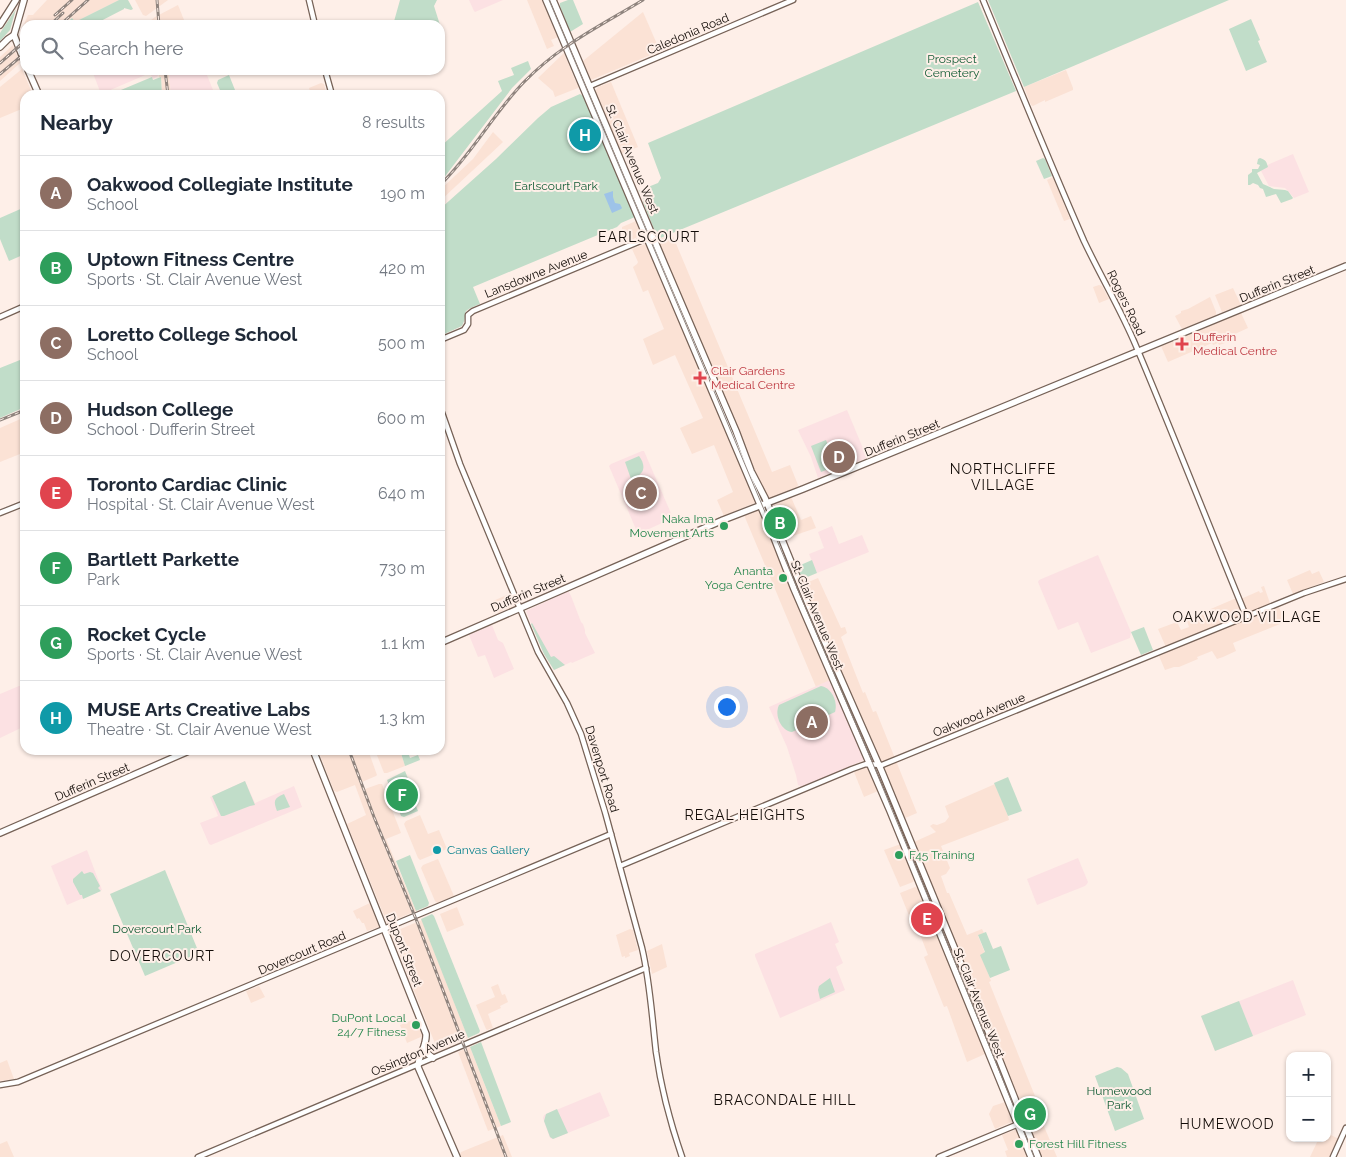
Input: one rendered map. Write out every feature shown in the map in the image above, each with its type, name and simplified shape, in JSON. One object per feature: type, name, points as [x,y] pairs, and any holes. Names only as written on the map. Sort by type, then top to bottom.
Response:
[{"type":"main road","points":[[0,25],[17,0],[21,7]]},
{"type":"main road","points":[[0,47],[14,35],[24,0]]},
{"type":"main road","name":"St. Clair Avenue West","points":[[546,0],[794,589],[870,763],[1031,1157]]},
{"type":"main road","name":"St. Clair Avenue West","points":[[553,0],[878,765],[973,993],[1038,1157]]},
{"type":"main road","points":[[14,35],[20,50]]},
{"type":"main road","points":[[30,75],[37,90]]},
{"type":"main road","name":"Dufferin Street","points":[[445,641],[730,517],[767,504],[1346,266]]},
{"type":"main road","name":"Dufferin Street","points":[[0,833],[179,755]]},
{"type":"main road","name":"Dupont Street","points":[[315,755],[426,1034],[427,1037],[418,1064]]},
{"type":"main road","points":[[425,1044],[428,1054],[433,1058]]},
{"type":"main road","points":[[418,1064],[456,1157]]},
{"type":"street","points":[[309,0],[314,20]]},
{"type":"street","name":"Caledonia Road","points":[[590,86],[793,0]]},
{"type":"street","name":"Rogers Road","points":[[983,0],[1082,236],[1123,316],[1138,351],[1246,616]]},
{"type":"street","points":[[326,75],[331,90]]},
{"type":"street","name":"Lansdowne Avenue","points":[[445,338],[464,330],[468,324],[468,315],[473,311],[653,236]]},
{"type":"street","points":[[0,316],[20,308]]},
{"type":"street","name":"Davenport Road","points":[[445,422],[457,456],[538,652],[566,700],[579,728],[590,760],[642,948],[664,1099],[668,1117],[682,1157]]},
{"type":"street","points":[[0,513],[20,505]]},
{"type":"street","name":"Oakwood Avenue","points":[[878,765],[882,765],[1246,616],[1346,579]]},
{"type":"street","points":[[620,866],[852,769],[870,763],[878,765]]},
{"type":"street","name":"Dovercourt Road","points":[[0,1085],[18,1082],[611,834]]},
{"type":"street","name":"Ossington Avenue","points":[[198,1157],[646,968]]},
{"type":"street","points":[[939,1157],[1024,1122]]},
{"type":"street","points":[[1333,1157],[1346,1128]]},
{"type":"shaded area","points":[[47,0],[119,0],[79,20],[71,18],[69,20],[26,20],[28,15],[33,15]]},
{"type":"shaded area","points":[[135,0],[168,0],[146,16],[143,15]]},
{"type":"shaded area","points":[[469,0],[503,0],[475,12]]},
{"type":"shaded area","points":[[527,0],[542,0],[558,37],[551,40],[554,46],[547,49]]},
{"type":"shaded area","points":[[178,5],[184,20],[151,20]]},
{"type":"shaded area","points":[[643,12],[660,51],[591,80],[583,61]]},
{"type":"shaded area","points":[[13,45],[20,63],[0,81],[0,57]]},
{"type":"shaded area","points":[[564,53],[579,86],[555,97],[553,91],[538,78]]},
{"type":"shaded area","points":[[1066,70],[1073,90],[1045,102],[1045,100],[1033,106],[1031,105],[1024,87]]},
{"type":"shaded area","points":[[20,71],[20,75],[25,75],[31,90],[20,90],[20,110],[0,118],[0,87]]},
{"type":"shaded area","points":[[94,75],[145,75],[110,90],[99,90]]},
{"type":"shaded area","points":[[151,75],[158,75],[158,76],[153,79]]},
{"type":"shaded area","points":[[159,75],[169,75],[171,90],[162,90],[161,77]]},
{"type":"shaded area","points":[[169,75],[207,75],[213,90],[171,90]]},
{"type":"shaded area","points":[[611,82],[638,147],[621,154],[595,91],[598,87]]},
{"type":"shaded area","points":[[321,83],[324,84],[326,90],[310,90],[309,88]]},
{"type":"shaded area","points":[[493,132],[503,142],[445,196],[445,185],[473,159]]},
{"type":"shaded area","points":[[1293,154],[1309,192],[1294,198],[1285,188],[1269,186],[1261,171],[1265,166]]},
{"type":"shaded area","points":[[1053,177],[1070,219],[1064,221],[1047,180]]},
{"type":"shaded area","points":[[636,221],[642,235],[627,242],[625,241],[622,227]]},
{"type":"shaded area","points":[[672,234],[772,472],[790,465],[798,485],[769,499],[766,498],[724,516],[717,500],[733,492],[714,445],[692,454],[680,428],[703,418],[675,355],[653,365],[643,339],[664,329],[648,290],[643,292],[633,267],[638,262],[632,249]]},
{"type":"shaded area","points":[[1102,286],[1109,299],[1099,303],[1093,287]]},
{"type":"shaded area","points":[[1233,288],[1241,305],[1222,312],[1215,295]]},
{"type":"shaded area","points":[[1210,297],[1216,315],[1182,329],[1175,316],[1181,313],[1181,311]]},
{"type":"shaded area","points":[[1241,313],[1248,328],[1224,339],[1225,343],[1213,345],[1212,343],[1168,362],[1161,346]]},
{"type":"shaded area","points":[[847,410],[867,458],[818,478],[811,457],[798,430]]},
{"type":"shaded area","points":[[20,419],[20,454],[0,462],[0,428]]},
{"type":"shaded area","points":[[644,451],[673,518],[638,534],[609,466]]},
{"type":"shaded area","points":[[791,497],[801,520],[811,516],[816,528],[784,539],[771,508]]},
{"type":"shaded area","points":[[758,509],[792,589],[818,578],[841,628],[845,627],[847,633],[841,637],[863,693],[865,692],[873,712],[876,711],[917,813],[903,819],[843,676],[816,687],[744,515]]},
{"type":"shaded area","points":[[832,526],[839,544],[862,535],[869,552],[817,573],[809,554],[824,548],[818,532]]},
{"type":"shaded area","points":[[1098,555],[1131,632],[1130,638],[1091,653],[1078,622],[1058,630],[1038,582]]},
{"type":"shaded area","points":[[1310,570],[1312,574],[1319,571],[1324,582],[1293,594],[1287,580]]},
{"type":"shaded area","points":[[1264,586],[1272,609],[1279,607],[1285,622],[1233,643],[1236,651],[1223,657],[1217,659],[1212,651],[1179,667],[1165,670],[1159,656],[1168,652],[1158,629],[1177,622],[1181,630],[1189,627],[1187,621],[1234,599],[1243,598],[1259,591],[1260,593],[1263,592],[1261,587]]},
{"type":"shaded area","points":[[569,592],[571,596],[595,653],[554,670],[544,654],[526,611]]},
{"type":"shaded area","points":[[509,594],[513,606],[498,613],[493,601]]},
{"type":"shaded area","points":[[492,625],[498,640],[503,643],[514,669],[494,678],[485,655],[478,657],[469,635]]},
{"type":"shaded area","points":[[830,680],[864,759],[802,787],[798,785],[787,747],[769,707]]},
{"type":"shaded area","points":[[20,686],[20,728],[0,738],[0,694]]},
{"type":"shaded area","points":[[320,755],[370,755],[377,775],[362,782],[365,789],[382,784],[401,833],[386,839],[416,911],[387,923],[347,824],[366,815],[355,785],[337,792],[334,791]]},
{"type":"shaded area","points":[[377,755],[402,755],[405,766],[384,773]]},
{"type":"shaded area","points":[[868,767],[878,791],[864,797],[854,772]]},
{"type":"shaded area","points":[[245,781],[255,803],[294,786],[302,807],[211,845],[209,844],[200,823],[218,816],[210,797]]},
{"type":"shaded area","points":[[995,784],[1009,820],[941,846],[950,868],[946,874],[941,876],[967,935],[982,929],[984,933],[978,936],[985,953],[981,955],[991,981],[989,982],[1035,1096],[1032,1098],[1057,1157],[1041,1157],[914,842],[936,832],[930,826],[933,824],[937,825],[945,822],[949,817],[945,806]]},
{"type":"shaded area","points":[[420,815],[428,834],[439,830],[447,849],[420,860],[404,824],[406,821]]},
{"type":"shaded area","points":[[900,845],[914,880],[900,887],[884,850]]},
{"type":"shaded area","points":[[87,850],[102,890],[67,905],[51,866]]},
{"type":"shaded area","points":[[1078,858],[1088,882],[1087,884],[1037,905],[1027,879]]},
{"type":"shaded area","points":[[438,859],[454,896],[437,903],[421,868],[423,865]]},
{"type":"shaded area","points":[[915,887],[918,888],[986,1052],[967,1062],[947,1006],[944,1007],[924,957],[928,955],[921,937],[916,933],[900,893]]},
{"type":"shaded area","points":[[370,903],[379,927],[367,931],[364,923],[359,918],[357,919],[353,911]]},
{"type":"shaded area","points":[[457,907],[464,925],[447,932],[440,914]]},
{"type":"shaded area","points":[[422,920],[468,1038],[438,1051],[391,933]]},
{"type":"shaded area","points":[[831,922],[839,942],[835,944],[843,963],[836,967],[845,990],[780,1018],[755,954]]},
{"type":"shaded area","points":[[630,929],[633,930],[638,950],[629,953],[630,956],[625,958],[625,956],[622,957],[616,935]]},
{"type":"shaded area","points":[[662,944],[667,967],[652,974],[647,951]]},
{"type":"shaded area","points":[[1293,980],[1306,1015],[1215,1051],[1201,1016]]},
{"type":"shaded area","points":[[498,984],[502,995],[505,994],[508,1002],[500,1006],[501,1008],[488,1014],[493,1028],[487,1030],[476,1005],[495,997],[491,987]]},
{"type":"shaded area","points":[[259,986],[265,997],[251,1003],[246,991]]},
{"type":"shaded area","points":[[415,1019],[423,1036],[407,1043],[400,1025]]},
{"type":"shaded area","points":[[470,1047],[501,1126],[488,1131],[458,1052]]},
{"type":"shaded area","points":[[7,1060],[14,1079],[0,1081],[0,1063]]},
{"type":"shaded area","points":[[600,1092],[610,1116],[553,1139],[550,1138],[543,1118],[544,1115]]},
{"type":"shaded area","points":[[1005,1102],[1012,1122],[995,1129],[989,1114],[993,1106]]},
{"type":"shaded area","points":[[1015,1130],[1027,1157],[1007,1157],[1005,1151],[1008,1150],[1002,1135]]},
{"type":"shaded area","points":[[503,1135],[512,1157],[461,1157],[461,1152]]},
{"type":"shaded area","points":[[1331,1135],[1339,1139],[1330,1157],[1310,1157],[1317,1142],[1331,1142]]},
{"type":"shaded area","points":[[7,1141],[14,1157],[0,1157],[0,1144]]},
{"type":"green space","points":[[119,0],[128,0],[133,9],[124,8],[103,20],[79,20]]},
{"type":"green space","points":[[400,0],[437,0],[434,6],[438,20],[394,20]]},
{"type":"green space","points":[[573,0],[583,24],[570,32],[560,6],[560,3]]},
{"type":"green space","name":"Prospect Cemetery","points":[[988,0],[1229,0],[1024,87]]},
{"type":"green space","name":"Prospect Cemetery","points":[[978,2],[1016,91],[658,239],[643,202],[641,192],[638,191],[658,183],[661,178],[648,143]]},
{"type":"green space","points":[[16,9],[10,30],[0,41],[0,33]]},
{"type":"green space","points":[[1251,19],[1267,62],[1246,71],[1229,29]]},
{"type":"green space","points":[[528,61],[531,69],[512,88],[445,176],[445,142],[502,91],[498,81],[514,75],[511,68]]},
{"type":"green space","points":[[229,75],[235,90],[220,90],[217,83],[218,80]]},
{"type":"green space","points":[[152,77],[153,80],[161,77],[162,90],[121,90]]},
{"type":"green space","name":"Earlscourt Park","points":[[580,94],[583,96],[635,217],[621,223],[617,227],[473,287],[480,304],[466,311],[462,326],[445,334],[445,205],[551,107]]},
{"type":"green space","points":[[1043,158],[1052,176],[1044,179],[1036,161]]},
{"type":"green space","points":[[1260,158],[1264,159],[1268,167],[1257,173],[1263,184],[1274,189],[1288,191],[1292,199],[1281,203],[1276,194],[1266,197],[1263,189],[1258,185],[1253,183],[1248,185],[1248,175],[1252,172],[1252,169],[1258,169],[1260,165],[1257,164]]},
{"type":"green space","points":[[20,209],[20,256],[9,261],[0,239],[0,218]]},
{"type":"green space","points":[[20,360],[20,409],[0,418],[0,368]]},
{"type":"green space","points":[[826,440],[836,466],[821,472],[811,446]]},
{"type":"green space","points":[[639,456],[643,464],[643,470],[639,475],[631,479],[625,462]]},
{"type":"green space","points":[[812,560],[817,573],[805,578],[804,576],[801,577],[796,567]]},
{"type":"green space","points":[[532,623],[551,657],[554,656],[565,665],[554,670],[544,654]]},
{"type":"green space","points":[[1144,627],[1153,650],[1141,655],[1131,632]]},
{"type":"green space","points":[[821,686],[831,692],[836,704],[835,712],[792,732],[785,729],[778,718],[779,705]]},
{"type":"green space","points":[[402,755],[409,755],[410,758],[418,755],[420,760],[405,766]]},
{"type":"green space","points":[[405,771],[413,791],[410,792],[418,811],[404,817],[401,816],[387,780]]},
{"type":"green space","points":[[1008,777],[1022,811],[1008,816],[994,783]]},
{"type":"green space","points":[[245,781],[255,805],[221,816],[212,796]]},
{"type":"green space","points":[[284,794],[290,807],[277,811],[275,800]]},
{"type":"green space","points":[[410,855],[429,903],[428,906],[416,911],[396,861]]},
{"type":"green space","name":"Dovercourt Park","points":[[165,870],[199,953],[145,976],[110,894]]},
{"type":"green space","points":[[82,871],[84,874],[93,873],[100,886],[98,888],[101,891],[83,899],[73,882],[73,879]]},
{"type":"green space","points":[[432,914],[480,1031],[468,1038],[421,919]]},
{"type":"green space","points":[[986,932],[993,949],[1001,946],[1010,970],[990,978],[980,955],[985,952],[978,935]]},
{"type":"green space","points":[[830,978],[835,992],[820,999],[819,986]]},
{"type":"green space","points":[[1239,1001],[1253,1036],[1215,1051],[1201,1016]]},
{"type":"green space","points":[[481,1042],[511,1122],[501,1126],[470,1047]]},
{"type":"green space","name":"Humewood Park","points":[[1117,1067],[1128,1074],[1144,1119],[1115,1131],[1095,1076]]},
{"type":"green space","points":[[557,1109],[568,1133],[553,1139],[550,1137],[544,1121],[546,1114]]},
{"type":"water","points":[[613,191],[615,203],[620,204],[622,208],[612,213],[604,194]]},
{"type":"tram line","points":[[549,0],[873,764],[1034,1157]]},
{"type":"railway","points":[[55,15],[72,0]]},
{"type":"railway","points":[[66,20],[88,0]]},
{"type":"railway","points":[[157,0],[159,20]]},
{"type":"railway","points":[[445,180],[502,107],[538,69],[581,37],[643,0]]},
{"type":"railway","points":[[55,20],[63,13]]},
{"type":"railway","points":[[0,63],[20,45]]},
{"type":"railway","points":[[0,74],[20,57]]},
{"type":"railway","points":[[166,75],[167,90]]},
{"type":"railway","points":[[0,420],[20,412]]},
{"type":"railway","points":[[351,755],[418,924],[506,1157]]},
{"type":"place","name":"MUSE Arts Creative Labs","points":[[585,135]]},
{"type":"place","name":"Dufferin Medical Centre","points":[[1182,344]]},
{"type":"place","name":"Clair Gardens Medical Centre","points":[[700,378]]},
{"type":"place","name":"Hudson College","points":[[839,457]]},
{"type":"place","name":"Loretto College School","points":[[641,493]]},
{"type":"place","name":"Uptown Fitness Centre","points":[[780,523]]},
{"type":"place","name":"Naka Ima Movement Arts","points":[[724,526]]},
{"type":"place","name":"Ananta Yoga Centre","points":[[783,578]]},
{"type":"place","name":"Oakwood Collegiate Institute","points":[[812,722]]},
{"type":"place","name":"Bartlett Parkette","points":[[402,795]]},
{"type":"place","name":"Canvas Gallery","points":[[437,850]]},
{"type":"place","name":"F45 Training","points":[[899,855]]},
{"type":"place","name":"Toronto Cardiac Clinic","points":[[927,919]]},
{"type":"place","name":"DuPont Local 24/7 Fitness","points":[[416,1025]]},
{"type":"place","name":"Rocket Cycle","points":[[1030,1114]]},
{"type":"place","name":"Forest Hill Fitness","points":[[1019,1144]]},
{"type":"district","name":"EARLSCOURT","points":[[649,237]]},
{"type":"district","name":"NORTHCLIFFE VILLAGE","points":[[1003,478]]},
{"type":"district","name":"OAKWOOD VILLAGE","points":[[1247,617]]},
{"type":"district","name":"REGAL HEIGHTS","points":[[745,815]]},
{"type":"district","name":"DOVERCOURT","points":[[162,956]]},
{"type":"district","name":"BRACONDALE HILL","points":[[785,1100]]},
{"type":"district","name":"HUMEWOOD","points":[[1227,1124]]}]
